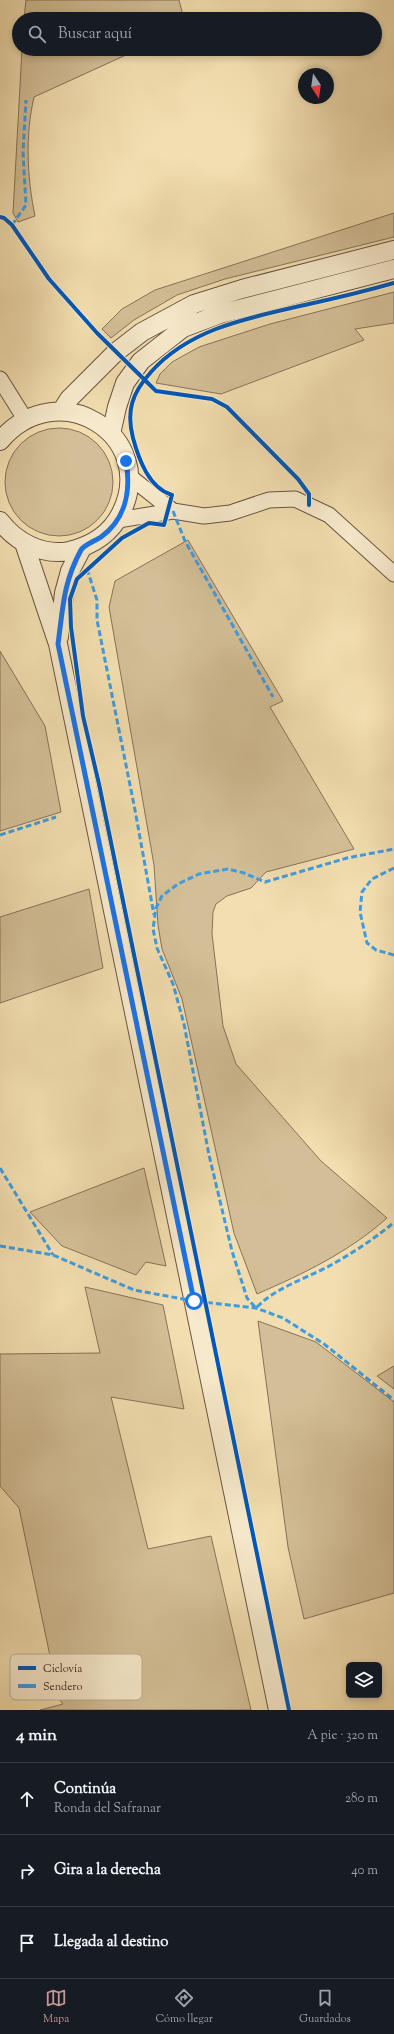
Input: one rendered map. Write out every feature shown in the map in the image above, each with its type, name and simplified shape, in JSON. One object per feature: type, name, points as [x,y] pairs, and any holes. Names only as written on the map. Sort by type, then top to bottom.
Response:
[{"type":"street","points":[[62,410],[69,399],[116,352],[142,332],[194,304],[242,289],[394,250]]},
{"type":"street","points":[[111,434],[117,407],[125,383],[142,361],[183,328],[220,314],[394,269]]},
{"type":"street","points":[[0,379],[25,419]]},
{"type":"street","points":[[0,440],[10,429],[25,419],[43,412],[62,410],[80,414],[97,422],[111,434],[120,447],[126,461],[129,476],[128,491],[118,520],[102,536],[82,548],[62,552],[42,550],[24,543],[8,531],[0,521]]},
{"type":"street","points":[[129,476],[173,511]]},
{"type":"street","points":[[118,520],[173,511],[204,516],[230,512],[269,500],[295,499],[329,515],[394,574]]},
{"type":"street","points":[[24,543],[58,644],[278,1710]]},
{"type":"street","points":[[58,644],[64,593],[70,571],[82,548]]},
{"type":"shaded area","points":[[26,0],[179,0],[182,12],[25,12]]},
{"type":"shaded area","points":[[22,56],[124,56],[34,97],[29,127],[28,156],[30,186],[35,216],[18,222],[13,213]]},
{"type":"shaded area","points":[[394,213],[394,237],[225,279],[177,295],[134,320],[111,338],[102,329],[122,309],[155,290]]},
{"type":"shaded area","points":[[394,292],[394,323],[355,329],[364,340],[221,394],[156,383],[160,374],[172,362],[199,347],[270,324]]},
{"type":"shaded area","points":[[59,428],[80,432],[97,444],[109,461],[113,482],[109,503],[97,520],[80,532],[59,536],[38,532],[21,520],[9,503],[5,482],[9,461],[21,444],[38,432]]},
{"type":"shaded area","points":[[188,540],[283,701],[270,707],[354,849],[266,872],[251,888],[227,896],[216,904],[213,912],[212,934],[223,1026],[236,1064],[321,1161],[387,1218],[341,1252],[308,1270],[257,1294],[234,1233],[182,999],[162,949],[158,925],[154,865],[109,607],[115,581]]},
{"type":"shaded area","points":[[0,651],[45,726],[61,812],[0,831]]},
{"type":"shaded area","points":[[89,889],[103,968],[0,1003],[0,917]]},
{"type":"shaded area","points":[[144,1168],[166,1266],[146,1262],[136,1275],[62,1246],[30,1212]]},
{"type":"shaded area","points":[[85,1287],[163,1305],[184,1409],[111,1397],[148,1549],[211,1536],[251,1710],[40,1710],[63,1704],[60,1700],[142,1700],[142,1654],[50,1654],[19,1508],[0,1486],[0,1354],[100,1353]]},
{"type":"shaded area","points":[[258,1321],[316,1342],[394,1402],[394,1593],[304,1619],[288,1547]]},
{"type":"shaded area","points":[[394,1366],[394,1389],[377,1376]]},
{"type":"marked path","points":[[12,225],[26,205],[23,152],[26,100]]},
{"type":"marked path","points":[[173,511],[185,541],[273,697]]},
{"type":"marked path","points":[[87,569],[97,600],[97,620],[135,810],[154,915]]},
{"type":"marked path","points":[[0,835],[56,817]]},
{"type":"marked path","points":[[392,1224],[349,1255],[273,1294],[256,1308],[247,1298],[232,1251],[209,1155],[184,1024],[173,984],[157,948],[153,929],[156,908],[162,896],[178,884],[199,874],[228,869],[244,873],[265,882],[347,858],[394,849]]},
{"type":"marked path","points":[[394,868],[372,879],[362,892],[360,912],[367,943],[376,950],[394,955]]},
{"type":"marked path","points":[[0,1168],[53,1255]]},
{"type":"marked path","points":[[0,1246],[53,1255],[134,1290],[194,1301],[256,1308],[283,1318],[324,1344],[394,1400]]},
{"type":"cycle path","points":[[0,217],[4,218],[12,225],[49,279],[97,333],[156,391],[212,399],[227,407],[298,479],[309,494],[309,505]]},
{"type":"cycle path","points":[[289,1710],[99,784],[83,716],[71,627],[70,599],[77,579],[122,538],[149,523],[164,525],[172,495],[157,486],[146,472],[135,446],[130,419],[132,403],[135,395],[139,387],[151,372],[167,357],[185,344],[224,326],[245,319],[394,283]]},
{"type":"route","points":[[126,461],[129,476],[128,491],[118,520],[111,529],[93,543],[82,548],[70,571],[64,593],[58,644],[194,1301]]}]
